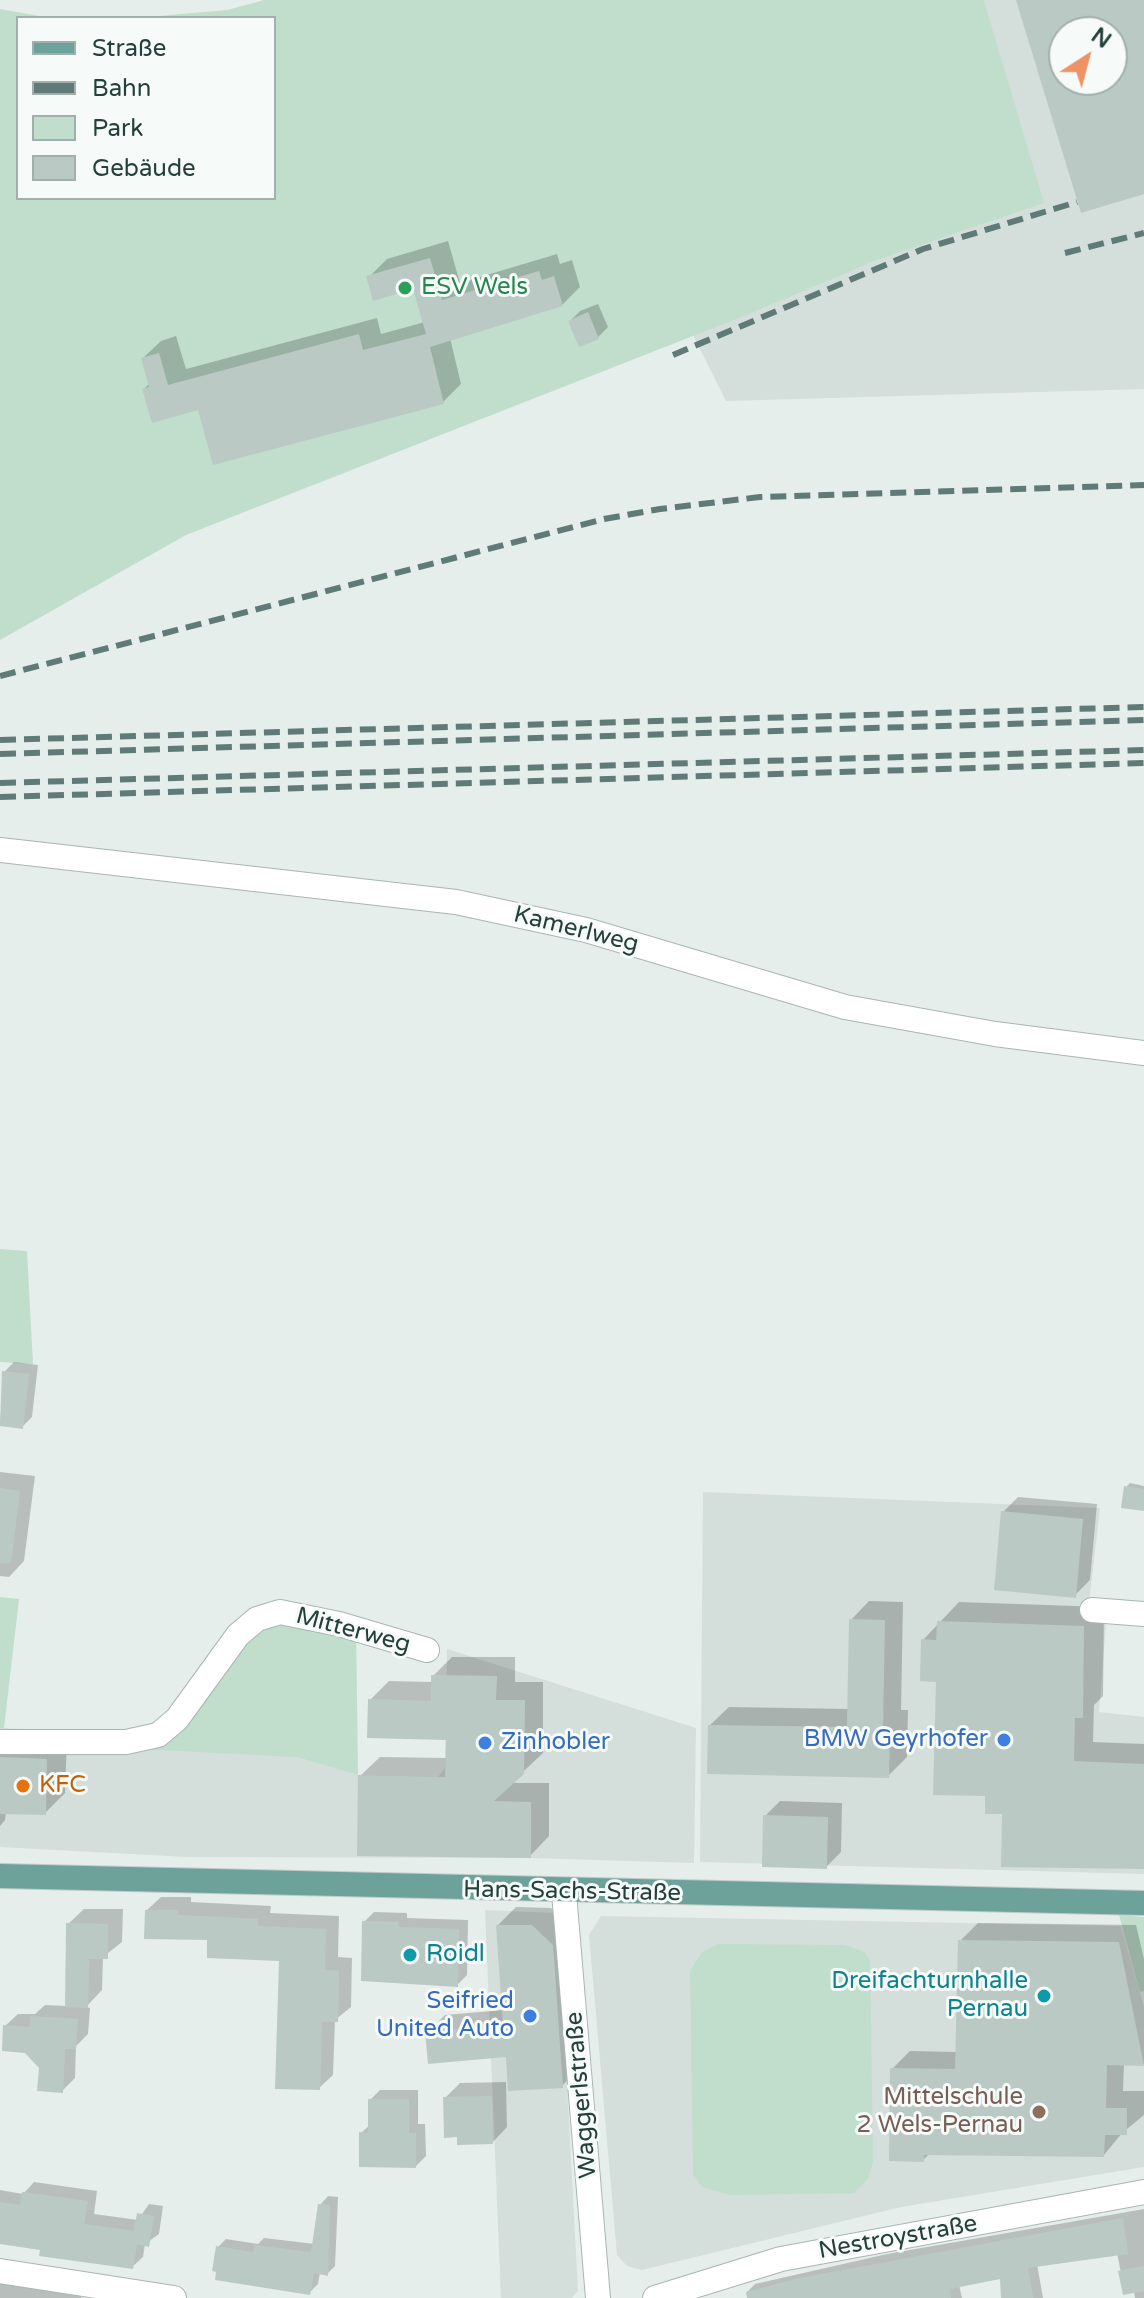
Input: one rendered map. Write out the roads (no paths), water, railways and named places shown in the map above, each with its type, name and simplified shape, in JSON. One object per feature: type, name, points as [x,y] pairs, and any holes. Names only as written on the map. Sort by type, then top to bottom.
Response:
[{"type":"main road","name":"Hans-Sachs-Straße","points":[[0,1876],[238,1880],[564,1893],[1144,1903]]},
{"type":"street","name":"Kamerlweg","points":[[0,850],[456,902],[586,930],[845,1007],[995,1034],[1144,1053]]},
{"type":"street","points":[[1092,1610],[1144,1614]]},
{"type":"street","name":"Mitterweg","points":[[0,1742],[126,1742],[158,1735],[177,1719],[238,1635],[257,1619],[280,1612],[339,1624],[427,1650]]},
{"type":"street","name":"Waggerlstraße","points":[[564,1893],[598,2298]]},
{"type":"street","name":"Nestroystraße","points":[[655,2298],[781,2259],[1144,2192]]},
{"type":"street","points":[[0,2271],[174,2298]]},
{"type":"railway","points":[[673,355],[923,249],[1077,202]]},
{"type":"railway","points":[[1065,253],[1144,233]]},
{"type":"railway","points":[[0,676],[604,519],[660,509],[760,497],[1144,485]]},
{"type":"railway","points":[[0,740],[1144,707]]},
{"type":"railway","points":[[0,754],[1144,720]]},
{"type":"railway","points":[[0,783],[1144,750]]},
{"type":"railway","points":[[0,797],[1144,763]]},
{"type":"place","name":"ESV Wels","points":[[405,288]]},
{"type":"place","name":"BMW Geyrhofer","points":[[1004,1740]]},
{"type":"place","name":"Zinhobler","points":[[485,1743]]},
{"type":"place","name":"KFC","points":[[23,1786]]},
{"type":"place","name":"Roidl","points":[[410,1955]]},
{"type":"place","name":"Dreifachturnhalle Pernau","points":[[1044,1996]]},
{"type":"place","name":"Seifried United Auto","points":[[530,2016]]},
{"type":"place","name":"Mittelschule 2 Wels-Pernau","points":[[1039,2112]]}]
